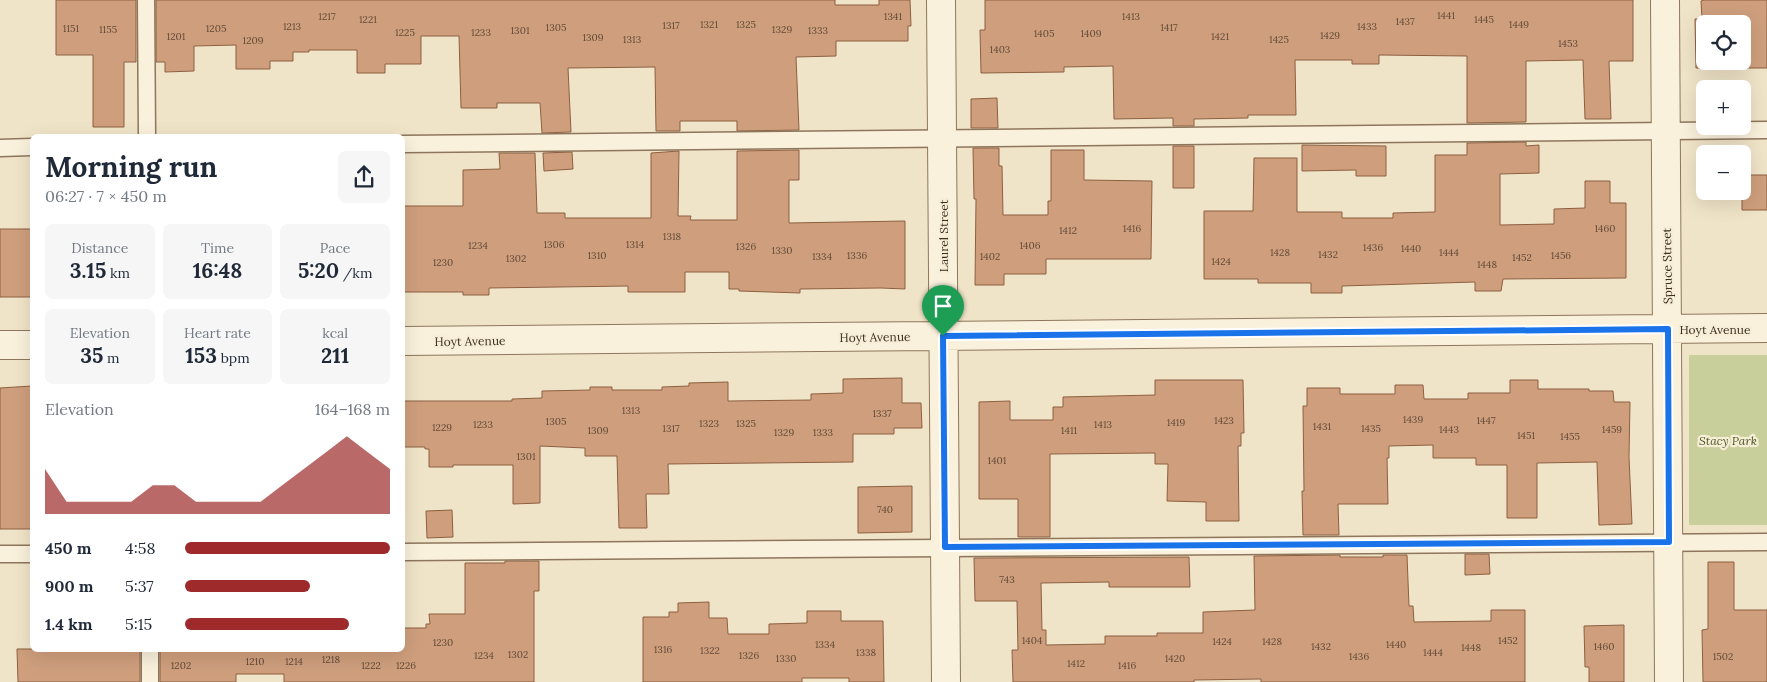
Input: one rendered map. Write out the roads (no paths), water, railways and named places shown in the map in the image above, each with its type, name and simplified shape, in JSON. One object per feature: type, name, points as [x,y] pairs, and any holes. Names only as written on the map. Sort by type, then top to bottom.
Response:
[{"type":"street","name":"Laurel Street","points":[[941,0],[946,682]]},
{"type":"street","name":"Spruce Street","points":[[1665,0],[1669,682]]},
{"type":"street","name":"Hoyt Avenue","points":[[405,341],[1767,328]]},
{"type":"street","points":[[0,345],[30,345]]},
{"type":"lane","points":[[146,0],[147,134]]},
{"type":"lane","points":[[405,144],[1767,130]]},
{"type":"lane","points":[[0,148],[30,147]]},
{"type":"lane","points":[[405,552],[1767,542]]},
{"type":"lane","points":[[0,554],[30,554]]},
{"type":"lane","points":[[150,652],[150,682]]},
{"type":"park label","name":"Stacy Park","points":[[1728,440]]}]
